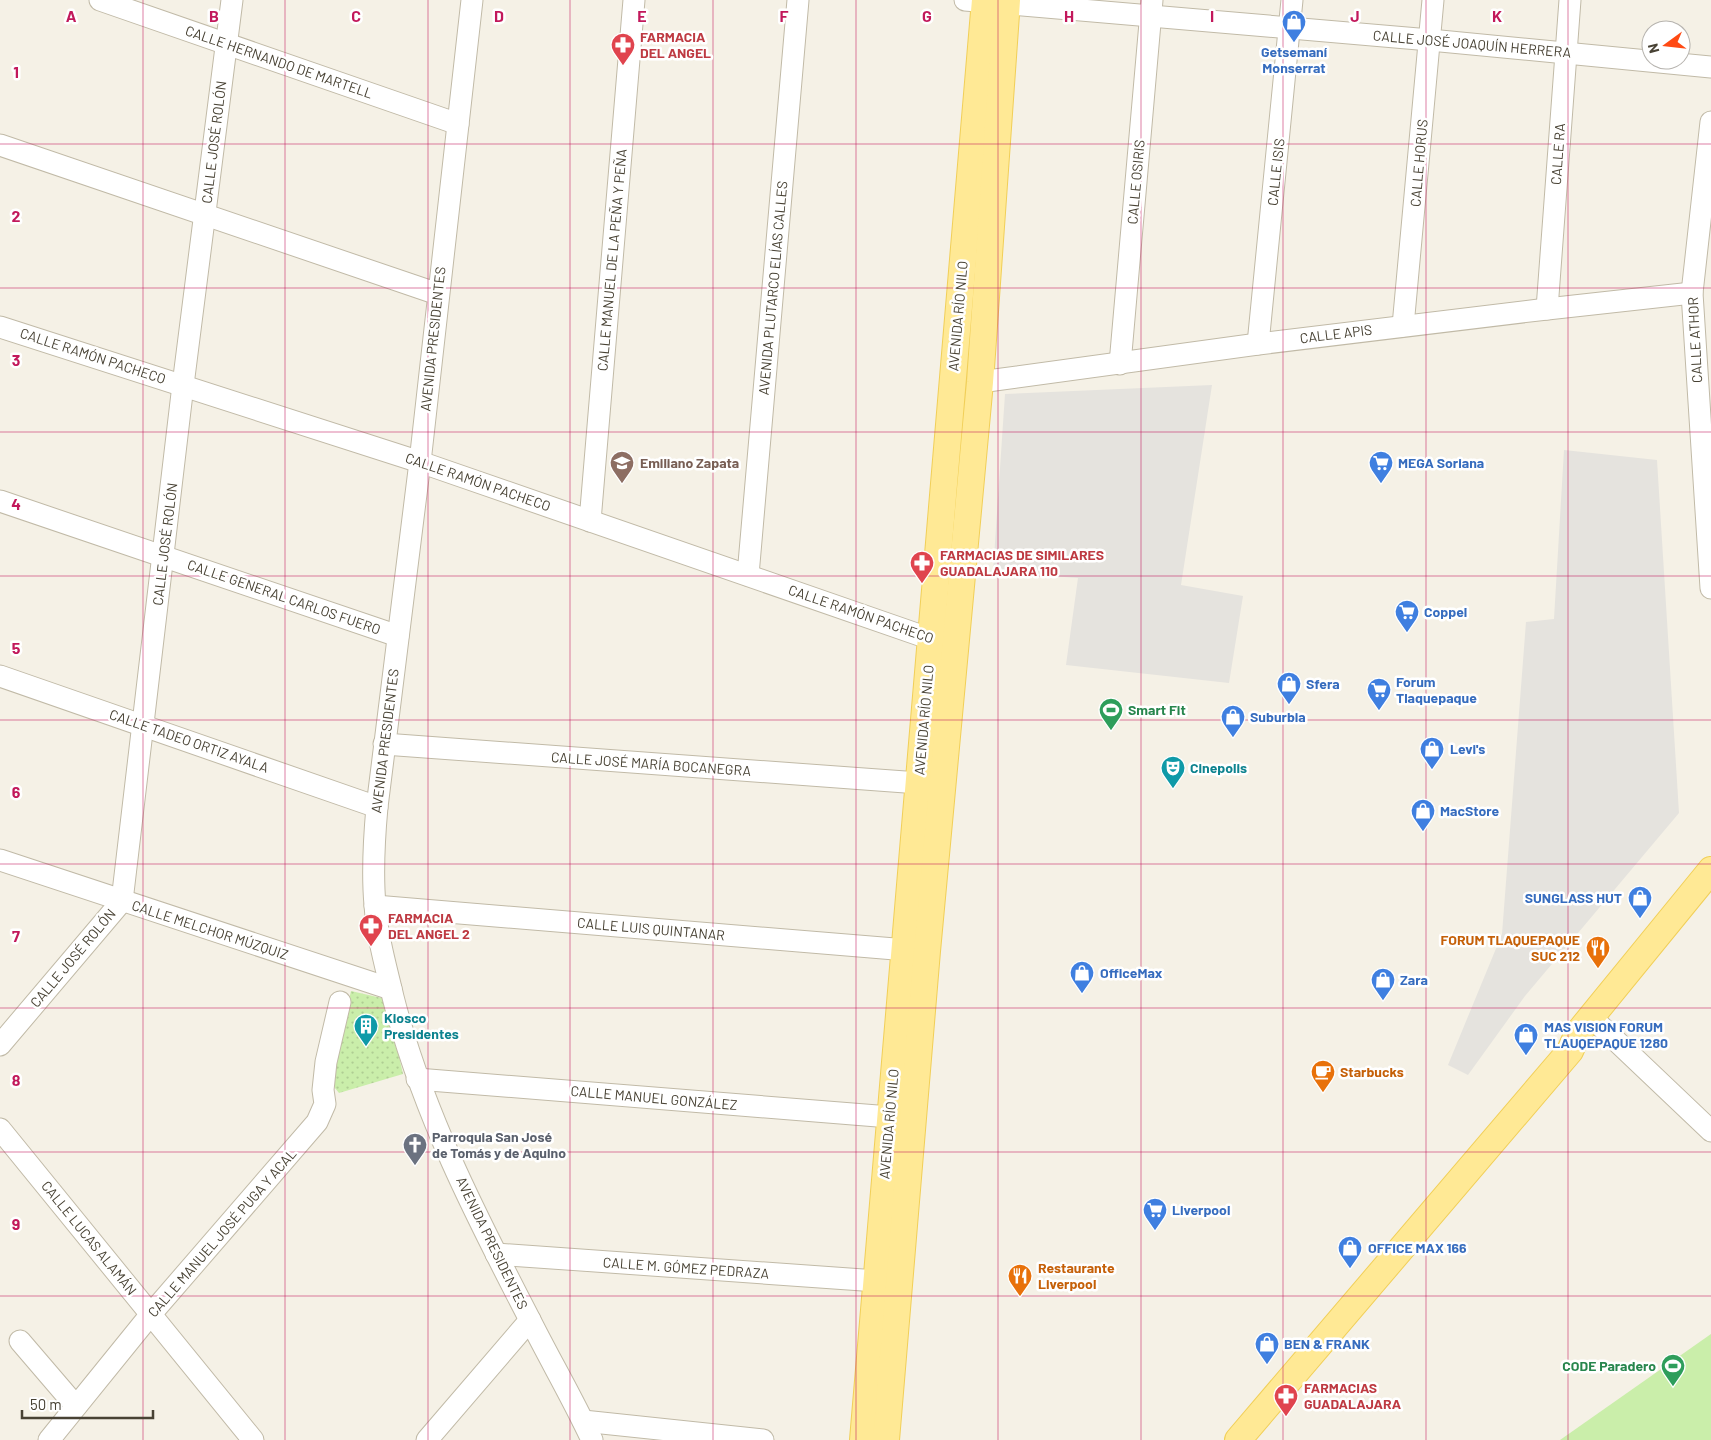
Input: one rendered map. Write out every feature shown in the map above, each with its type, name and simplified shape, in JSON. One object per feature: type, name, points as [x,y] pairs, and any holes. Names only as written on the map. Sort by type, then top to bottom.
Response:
[{"type":"main road","name":"AVENIDA RÍO NILO","points":[[863,1440],[876,1281],[894,1201],[890,1117],[916,950],[919,783],[943,641],[980,382],[990,1]]},
{"type":"main road","name":"AVENIDA RÍO NILO","points":[[886,1440],[894,1201],[943,641],[990,1]]},
{"type":"main road","points":[[1238,1440],[1570,1051],[1586,1041],[1595,1021],[1711,870]]},
{"type":"main road","points":[[1595,1021],[1711,893]]},
{"type":"street","name":"CALLE HERNANDO DE MARTELL","points":[[100,0],[458,124]]},
{"type":"street","name":"CALLE JOSÉ ROLÓN","points":[[0,1045],[122,900],[183,385],[232,0]]},
{"type":"street","name":"AVENIDA PRESIDENTES","points":[[472,0],[420,462],[376,807],[373,854],[375,906],[391,989],[403,1034],[417,1079],[440,1136],[496,1254],[588,1431]]},
{"type":"street","name":"CALLE MANUEL DE LA PEÑA Y PEÑA","points":[[590,521],[634,0]]},
{"type":"street","name":"AVENIDA PLUTARCO ELÍAS CALLES","points":[[748,575],[798,0]]},
{"type":"street","name":"CALLE ISIS","points":[[1258,344],[1292,0]]},
{"type":"street","name":"CALLE HORUS","points":[[1403,326],[1433,0]]},
{"type":"street","name":"CALLE RA","points":[[1546,309],[1570,0]]},
{"type":"street","name":"CALLE JOSÉ JOAQUÍN HERRERA","points":[[990,1],[1152,8],[1290,28],[1711,67]]},
{"type":"street","name":"CALLE OSIRIS","points":[[1120,364],[1152,8]]},
{"type":"street","name":"CALLE ATHOR","points":[[1711,122],[1692,294],[1711,588]]},
{"type":"street","points":[[0,145],[438,294]]},
{"type":"street","name":"CALLE APIS","points":[[980,382],[1403,326],[1692,294]]},
{"type":"street","name":"CALLE RAMÓN PACHECO","points":[[0,326],[420,462],[943,641]]},
{"type":"street","name":"CALLE GENERAL CARLOS FUERO","points":[[0,500],[398,636]]},
{"type":"street","name":"CALLE TADEO ORTIZ AYALA","points":[[0,676],[376,807]]},
{"type":"street","name":"CALLE JOSÉ MARÍA BOCANEGRA","points":[[384,744],[919,783]]},
{"type":"street","name":"CALLE MELCHOR MÚZQUIZ","points":[[0,860],[391,989]]},
{"type":"street","name":"CALLE LUIS QUINTANAR","points":[[375,906],[916,950]]},
{"type":"street","name":"CALLE MANUEL JOSÉ PUGA Y ACAL","points":[[49,1440],[151,1314],[322,1114],[325,1104],[326,1062],[340,1002]]},
{"type":"street","points":[[1595,1021],[1711,1131]]},
{"type":"street","name":"CALLE MANUEL GONZÁLEZ","points":[[417,1079],[890,1117]]},
{"type":"street","name":"CALLE LUCAS ALAMÁN","points":[[0,1129],[253,1440]]},
{"type":"street","name":"CALLE M. GÓMEZ PEDRAZA","points":[[496,1254],[876,1281]]},
{"type":"street","points":[[427,1440],[530,1320]]},
{"type":"street","points":[[20,1341],[68,1397],[78,1405]]},
{"type":"street","points":[[588,1431],[763,1440]]},
{"type":"green space","points":[[351,991],[386,999],[403,1074],[339,1093],[330,1082]]},
{"type":"green space","name":"CODE Paradero","points":[[1711,1334],[1711,1440],[1560,1440]]},
{"type":"shaded area","points":[[1212,385],[1181,585],[1243,596],[1229,683],[1066,665],[1078,578],[993,572],[1005,394]]},
{"type":"shaded area","points":[[1564,450],[1657,460],[1679,813],[1525,996],[1468,1075],[1448,1065],[1502,934],[1526,622],[1554,619]]},
{"type":"place","name":"Getsemaní Monserrat","points":[[1294,43]]},
{"type":"place","name":"FARMACIA DEL ANGEL","points":[[623,66]]},
{"type":"place","name":"Emiliano Zapata","points":[[622,484]]},
{"type":"place","name":"MEGA Soriana","points":[[1381,484]]},
{"type":"place","name":"FARMACIAS DE SIMILARES GUADALAJARA 110","points":[[922,584]]},
{"type":"place","name":"Coppel","points":[[1407,633]]},
{"type":"place","name":"Sfera","points":[[1289,705]]},
{"type":"place","name":"Forum Tlaquepaque","points":[[1379,711]]},
{"type":"place","name":"Smart Fit","points":[[1111,731]]},
{"type":"place","name":"Suburbia","points":[[1233,738]]},
{"type":"place","name":"Levi's","points":[[1432,770]]},
{"type":"place","name":"Cinepolis","points":[[1173,789]]},
{"type":"place","name":"MacStore","points":[[1423,832]]},
{"type":"place","name":"SUNGLASS HUT","points":[[1640,919]]},
{"type":"place","name":"FARMACIA DEL ANGEL 2","points":[[371,947]]},
{"type":"place","name":"FORUM TLAQUEPAQUE SUC 212","points":[[1598,969]]},
{"type":"place","name":"OfficeMax","points":[[1082,994]]},
{"type":"place","name":"Zara","points":[[1383,1001]]},
{"type":"place","name":"Kiosco Presidentes","points":[[366,1047]]},
{"type":"place","name":"MAS VISION FORUM TLAUQEPAQUE 1280","points":[[1526,1056]]},
{"type":"place","name":"Starbucks","points":[[1323,1093]]},
{"type":"place","name":"Parroquia San José de Tomás y de Aquino","points":[[415,1166]]},
{"type":"place","name":"Liverpool","points":[[1155,1231]]},
{"type":"place","name":"OFFICE MAX 166","points":[[1350,1269]]},
{"type":"place","name":"Restaurante Liverpool","points":[[1020,1297]]},
{"type":"place","name":"BEN & FRANK","points":[[1267,1365]]},
{"type":"place","name":"CODE Paradero","points":[[1673,1387]]},
{"type":"place","name":"FARMACIAS GUADALAJARA","points":[[1286,1417]]}]
